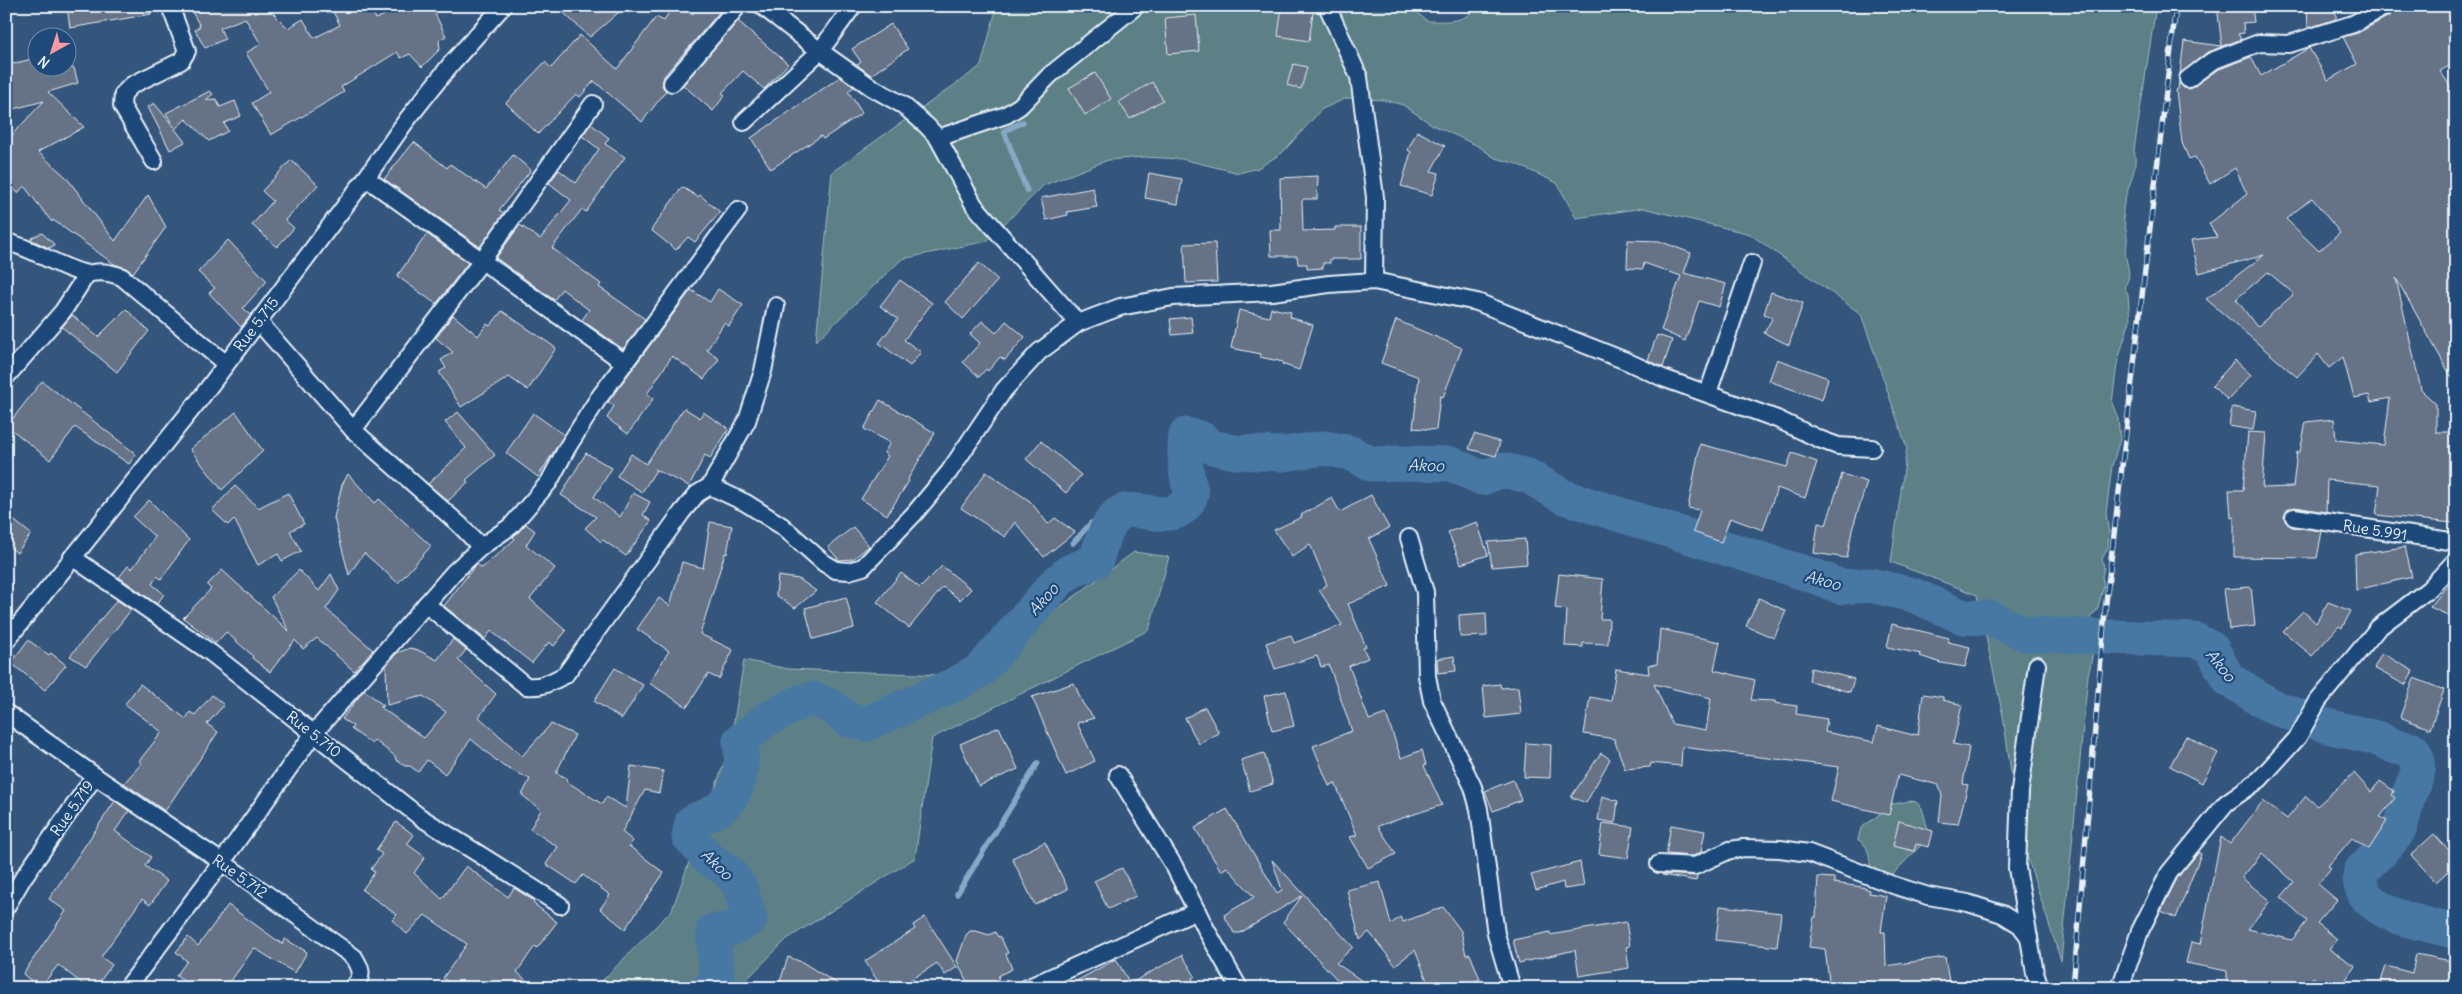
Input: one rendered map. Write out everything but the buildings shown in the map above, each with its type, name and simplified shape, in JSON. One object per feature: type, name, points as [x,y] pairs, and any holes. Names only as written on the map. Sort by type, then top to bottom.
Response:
[{"type":"street","points":[[154,162],[122,106],[124,94],[132,85],[182,61],[187,51],[170,6]]},
{"type":"street","name":"Rue 5.715","points":[[6,641],[226,364],[366,178],[406,121],[451,64],[504,6]]},
{"type":"street","points":[[672,83],[738,6]]},
{"type":"street","points":[[762,6],[870,87],[903,105],[938,138],[974,205],[1078,323]]},
{"type":"street","points":[[744,122],[820,51],[853,6]]},
{"type":"street","points":[[938,138],[1006,115],[1020,106],[1050,75],[1136,6]]},
{"type":"street","points":[[2188,79],[2212,61],[2251,46],[2259,44],[2289,44],[2353,24],[2386,6]]},
{"type":"street","points":[[1328,8],[1359,77],[1375,197],[1374,282]]},
{"type":"street","points":[[352,430],[481,262],[592,104]]},
{"type":"street","points":[[366,178],[481,262],[625,363]]},
{"type":"street","points":[[127,988],[222,862],[314,733],[454,572],[481,547],[511,526],[544,489],[598,399],[686,277],[738,210]]},
{"type":"street","points":[[6,242],[34,252],[72,271],[87,274],[108,271],[122,277],[226,364]]},
{"type":"street","points":[[1708,393],[1752,263]]},
{"type":"street","points":[[6,377],[63,311],[87,274]]},
{"type":"street","points":[[710,486],[746,502],[782,526],[824,563],[836,570],[849,571],[863,567],[914,514],[949,472],[1004,390],[1040,352],[1078,323],[1120,306],[1173,297],[1272,292],[1329,284],[1374,282],[1477,302],[1626,361],[1663,378],[1777,419],[1838,446],[1872,448]]},
{"type":"street","points":[[426,604],[526,686],[538,687],[547,685],[565,675],[682,512],[697,494],[710,486],[747,421],[764,371],[776,306]]},
{"type":"street","points":[[258,321],[352,430],[460,525],[481,547]]},
{"type":"street","name":"Rue 5.991","points":[[2294,517],[2456,542]]},
{"type":"street","points":[[1409,538],[1425,592],[1427,676],[1432,701],[1472,787],[1479,809],[1496,934],[1512,988]]},
{"type":"street","name":"Rue 5.710","points":[[72,557],[211,653],[420,816],[560,905]]},
{"type":"street","points":[[2120,988],[2153,900],[2169,873],[2226,803],[2260,779],[2298,738],[2318,701],[2378,628],[2429,589],[2456,560]]},
{"type":"street","points":[[2037,665],[2020,791],[2017,868],[2035,973],[2040,988]]},
{"type":"street","name":"Rue 5.719","points":[[6,713],[95,776],[22,878],[6,907]]},
{"type":"street","name":"Rue 5.712","points":[[95,776],[222,862],[354,957],[362,969],[361,979],[353,988]]},
{"type":"street","points":[[1118,776],[1174,866],[1239,988]]},
{"type":"street","points":[[1659,864],[1694,866],[1730,850],[1744,848],[1780,849],[1809,853],[1911,890],[1968,902],[2002,914],[2020,926],[2029,937]]},
{"type":"street","points":[[1027,988],[1197,911]]},
{"type":"green space","points":[[997,6],[1409,6],[1427,21],[1440,21],[1461,19],[1471,12],[1474,6],[2156,6],[2134,150],[2135,167],[2123,208],[2127,233],[2126,256],[2129,272],[2128,280],[2124,287],[2128,294],[2130,320],[2117,364],[2112,403],[2118,419],[2120,439],[2112,466],[2106,513],[2109,534],[2108,547],[2102,559],[2104,586],[2097,610],[2090,618],[2093,632],[2093,647],[2088,675],[2061,961],[2020,835],[2003,716],[1977,595],[1891,562],[1907,448],[1861,314],[1750,234],[1643,208],[1576,218],[1557,183],[1514,163],[1495,158],[1478,146],[1431,124],[1403,105],[1384,100],[1347,98],[1322,109],[1282,153],[1258,168],[1239,173],[1182,159],[1144,157],[1108,160],[1044,185],[987,241],[902,259],[816,341],[832,172],[981,66]]},
{"type":"green space","points":[[1134,552],[1169,557],[1149,630],[932,738],[915,858],[787,939],[738,988],[595,988],[672,910],[730,746],[744,660],[788,669],[968,676]]},
{"type":"green space","points":[[1910,801],[1916,802],[1922,808],[1928,830],[1925,841],[1886,881],[1871,872],[1867,850],[1858,840],[1861,828],[1880,814],[1888,805]]},
{"type":"waterway","points":[[1023,122],[1004,131],[1027,191]]},
{"type":"waterway","name":"Akoo","points":[[711,988],[717,975],[713,931],[729,930],[750,919],[740,887],[729,872],[708,858],[689,836],[692,822],[714,812],[731,797],[741,770],[740,741],[765,720],[803,701],[814,699],[830,706],[849,720],[866,724],[958,683],[981,670],[1056,583],[1069,572],[1096,561],[1101,543],[1116,516],[1123,511],[1133,510],[1165,514],[1175,512],[1184,506],[1191,495],[1186,464],[1186,435],[1200,438],[1212,447],[1234,452],[1284,454],[1325,448],[1351,453],[1371,464],[1451,464],[1482,478],[1503,470],[1528,476],[1564,497],[1817,577],[1841,587],[1870,585],[1913,595],[1963,617],[1990,618],[2026,634],[2195,640],[2212,649],[2228,679],[2275,708],[2331,727],[2376,738],[2396,747],[2413,750],[2418,762],[2418,772],[2409,794],[2400,826],[2390,842],[2361,871],[2361,886],[2368,898],[2380,908],[2411,921],[2456,932]]},
{"type":"waterway","points":[[1073,543],[1090,524],[1101,518],[1107,511],[1116,516]]},
{"type":"waterway","points":[[957,894],[1038,763]]},
{"type":"railway","points":[[2073,988],[2105,611],[2176,6]]}]
